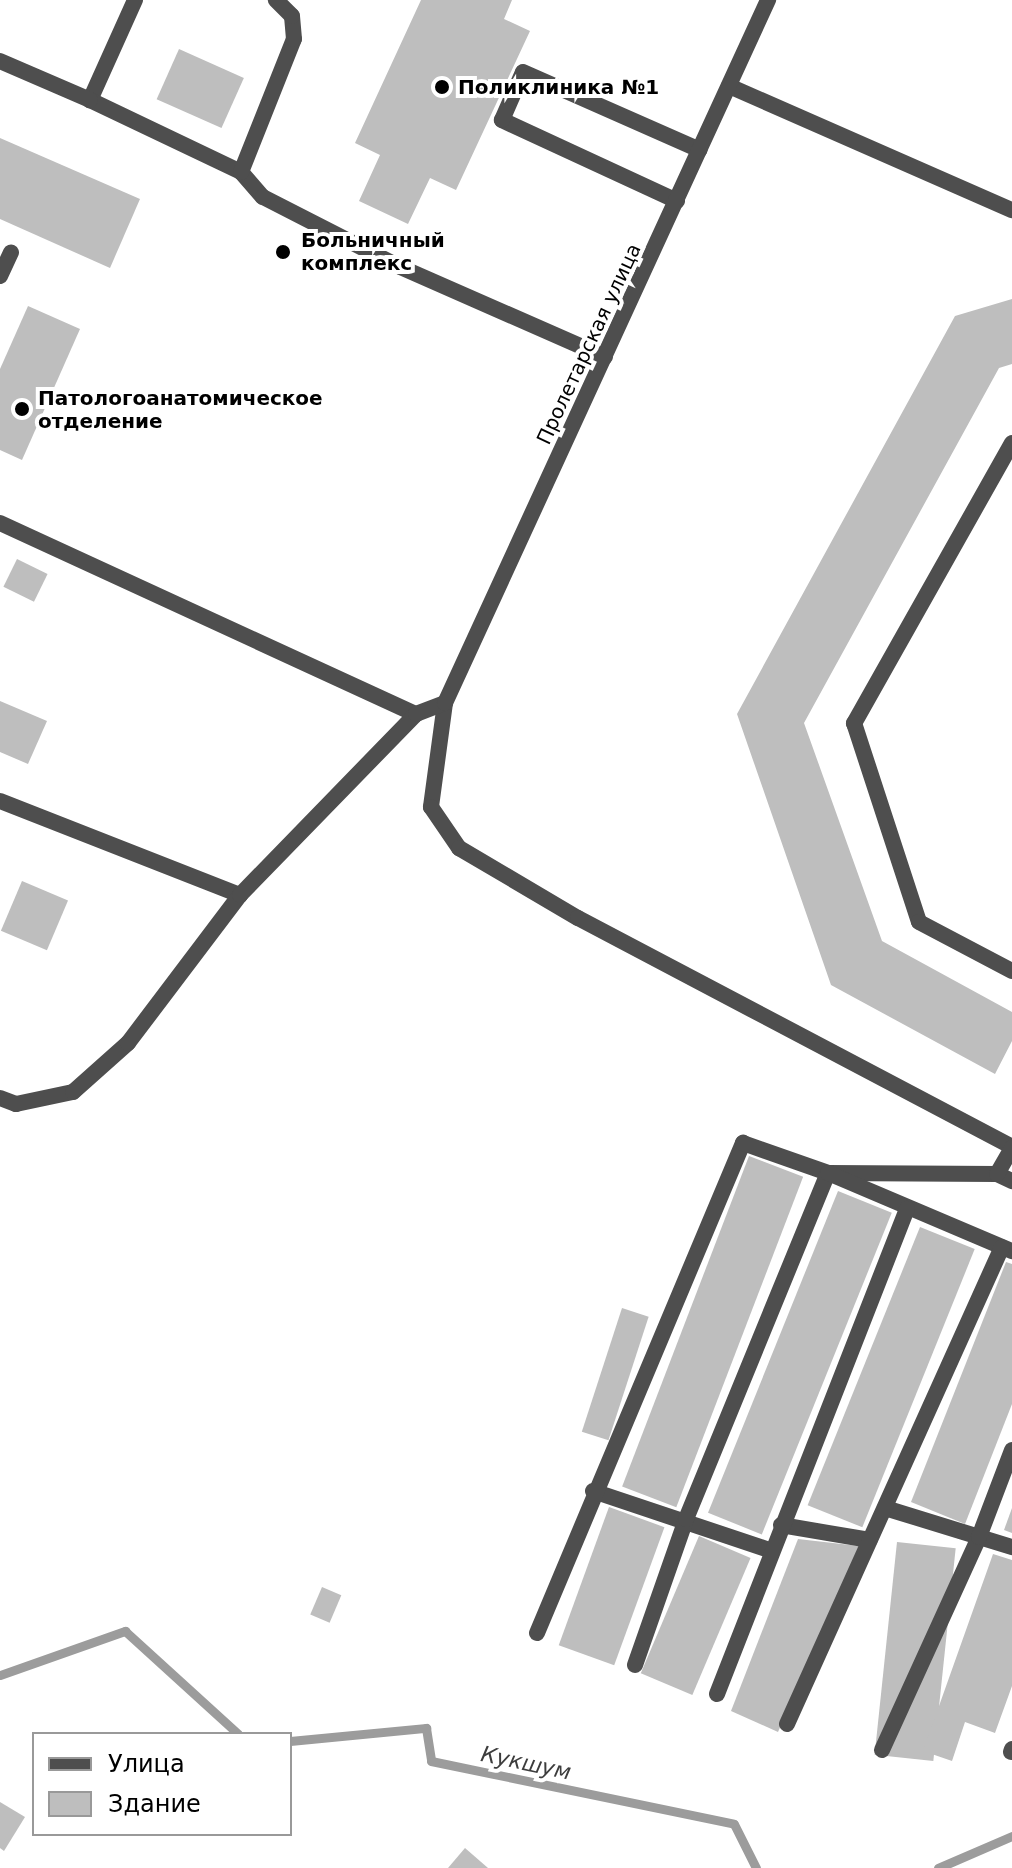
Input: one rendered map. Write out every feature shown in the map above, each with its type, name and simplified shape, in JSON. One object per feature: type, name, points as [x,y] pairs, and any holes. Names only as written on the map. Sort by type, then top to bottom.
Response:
[{"type":"street","points":[[90,100],[135,0]]},
{"type":"street","points":[[241,172],[294,39],[292,16],[276,0]]},
{"type":"street","name":"Пролетарская улица","points":[[768,0],[445,703],[431,807],[459,848],[578,918],[1012,1147]]},
{"type":"street","points":[[0,61],[241,172],[263,197],[398,266],[605,357]]},
{"type":"street","points":[[677,201],[502,120],[523,72],[700,150]]},
{"type":"street","points":[[729,86],[1012,210]]},
{"type":"street","points":[[0,276],[11,252]]},
{"type":"street","points":[[1012,443],[854,723],[919,922],[1012,971]]},
{"type":"street","points":[[0,523],[416,714]]},
{"type":"street","points":[[0,1098],[16,1104],[73,1092],[128,1043],[240,895],[416,714],[445,703]]},
{"type":"street","points":[[0,801],[240,895]]},
{"type":"street","points":[[537,1633],[593,1491],[743,1143],[828,1173],[1007,1249],[787,1724]]},
{"type":"street","points":[[828,1173],[1005,1177],[1012,1147]]},
{"type":"street","points":[[635,1665],[686,1519],[828,1173]]},
{"type":"street","points":[[717,1694],[769,1550],[907,1209]]},
{"type":"street","points":[[882,1750],[979,1537],[1012,1450]]},
{"type":"street","points":[[593,1491],[686,1519],[769,1550]]},
{"type":"street","points":[[885,1508],[1012,1547]]},
{"type":"street","points":[[781,1525],[870,1540]]},
{"type":"building","name":"Поликлиника №1","points":[[421,0],[512,0],[504,19],[530,31],[456,190],[430,178],[408,224],[359,201],[380,155],[355,143]]},
{"type":"building","points":[[179,49],[244,78],[221,128],[157,99]]},
{"type":"building","points":[[0,138],[140,199],[110,268],[0,219]]},
{"type":"building","points":[[1012,299],[1012,364],[999,368],[804,723],[882,941],[1012,1012],[1012,1041],[995,1074],[831,985],[737,714],[955,316]]},
{"type":"building","name":"Патологоанатомическое отделение","points":[[28,306],[80,329],[22,460],[0,450],[0,369]]},
{"type":"building","points":[[17,559],[48,574],[34,602],[3,587]]},
{"type":"building","points":[[0,701],[47,721],[28,764],[0,752]]},
{"type":"building","points":[[22,881],[68,901],[47,950],[1,931]]},
{"type":"building","points":[[749,1156],[803,1177],[676,1507],[622,1486]]},
{"type":"building","points":[[838,1191],[892,1213],[762,1534],[708,1513]]},
{"type":"building","points":[[920,1227],[975,1249],[862,1527],[808,1505]]},
{"type":"building","points":[[1006,1262],[1012,1264],[1012,1404],[965,1524],[911,1502]]},
{"type":"building","points":[[622,1308],[649,1317],[608,1440],[582,1432]]},
{"type":"building","points":[[609,1507],[664,1527],[614,1665],[559,1645]]},
{"type":"building","points":[[1012,1508],[1012,1533],[1004,1530]]},
{"type":"building","points":[[699,1536],[751,1558],[692,1695],[641,1673]]},
{"type":"building","points":[[798,1539],[859,1546],[778,1732],[731,1711]]},
{"type":"building","points":[[897,1542],[956,1548],[933,1761],[875,1755]]},
{"type":"building","points":[[993,1554],[1012,1560],[1012,1686],[995,1733],[965,1722],[952,1761],[923,1751]]},
{"type":"building","points":[[322,1587],[341,1595],[330,1623],[310,1615]]},
{"type":"building","points":[[0,1802],[25,1817],[4,1851],[0,1848]]},
{"type":"building","points":[[465,1848],[488,1868],[448,1868]]},
{"type":"waterway","name":"Кукшум","points":[[0,1675],[125,1631],[236,1732]]},
{"type":"waterway","name":"Кукшум","points":[[292,1741],[426,1728],[431,1761],[734,1824],[756,1868]]},
{"type":"waterway","name":"Кукшум","points":[[938,1868],[1012,1836]]},
{"type":"place","name":"Поликлиника №1","points":[[442,87]]},
{"type":"place","name":"Больничный комплекс","points":[[283,252]]},
{"type":"place","name":"Патологоанатомическое отделение","points":[[22,409]]}]
